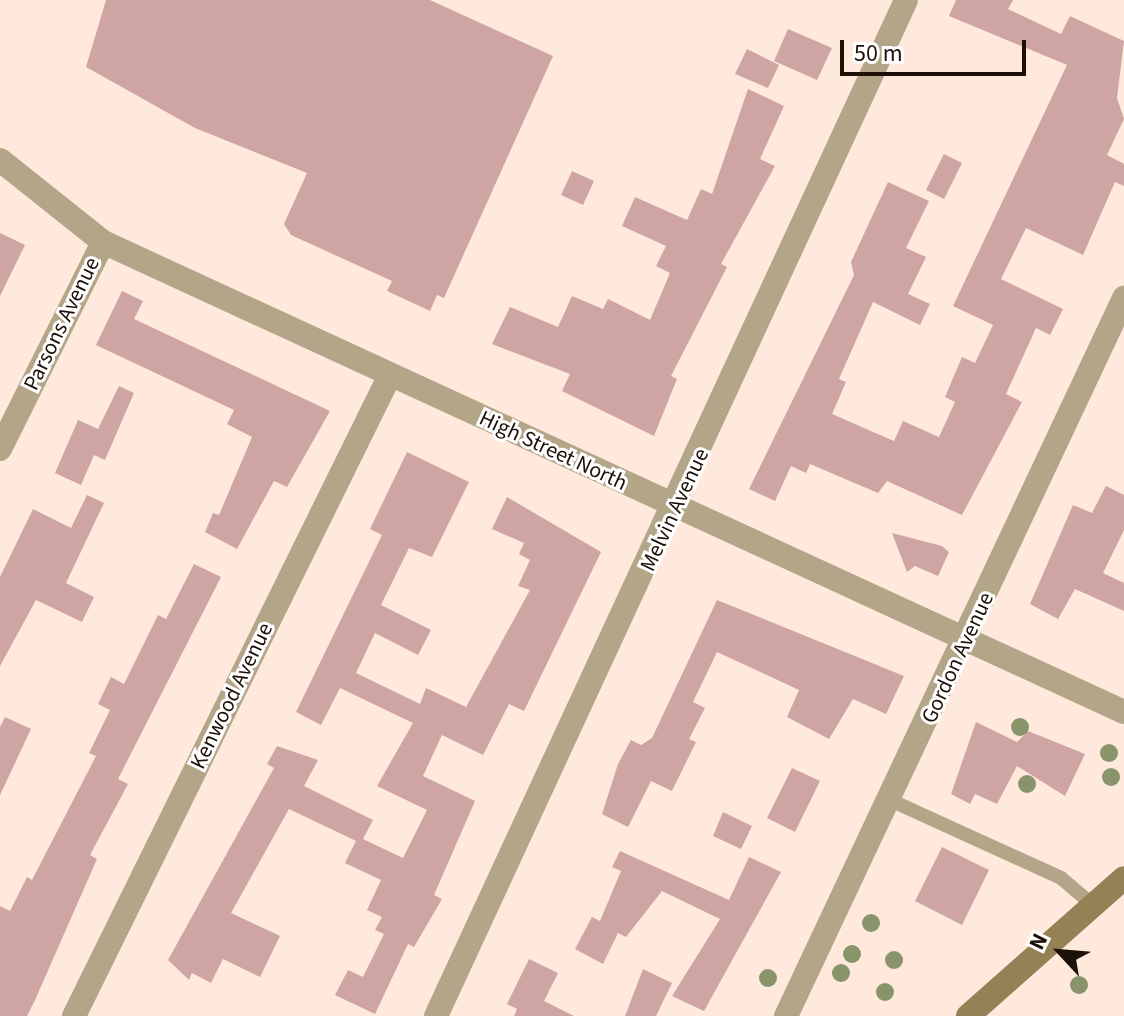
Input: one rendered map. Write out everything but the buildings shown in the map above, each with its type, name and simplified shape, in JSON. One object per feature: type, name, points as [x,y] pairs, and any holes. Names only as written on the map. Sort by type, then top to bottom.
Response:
[{"type":"main road","points":[[968,1016],[1124,878]]},
{"type":"street","name":"Melvin Avenue","points":[[436,1016],[677,509],[906,0]]},
{"type":"street","name":"High Street North","points":[[0,160],[103,242],[677,509],[968,638],[1124,712]]},
{"type":"street","name":"Parsons Avenue","points":[[0,449],[103,242]]},
{"type":"street","name":"Gordon Avenue","points":[[786,1016],[968,638],[1124,298]]},
{"type":"street","name":"Kenwood Avenue","points":[[74,1016],[390,375]]},
{"type":"lane","points":[[890,800],[1061,878],[1093,905]]}]
